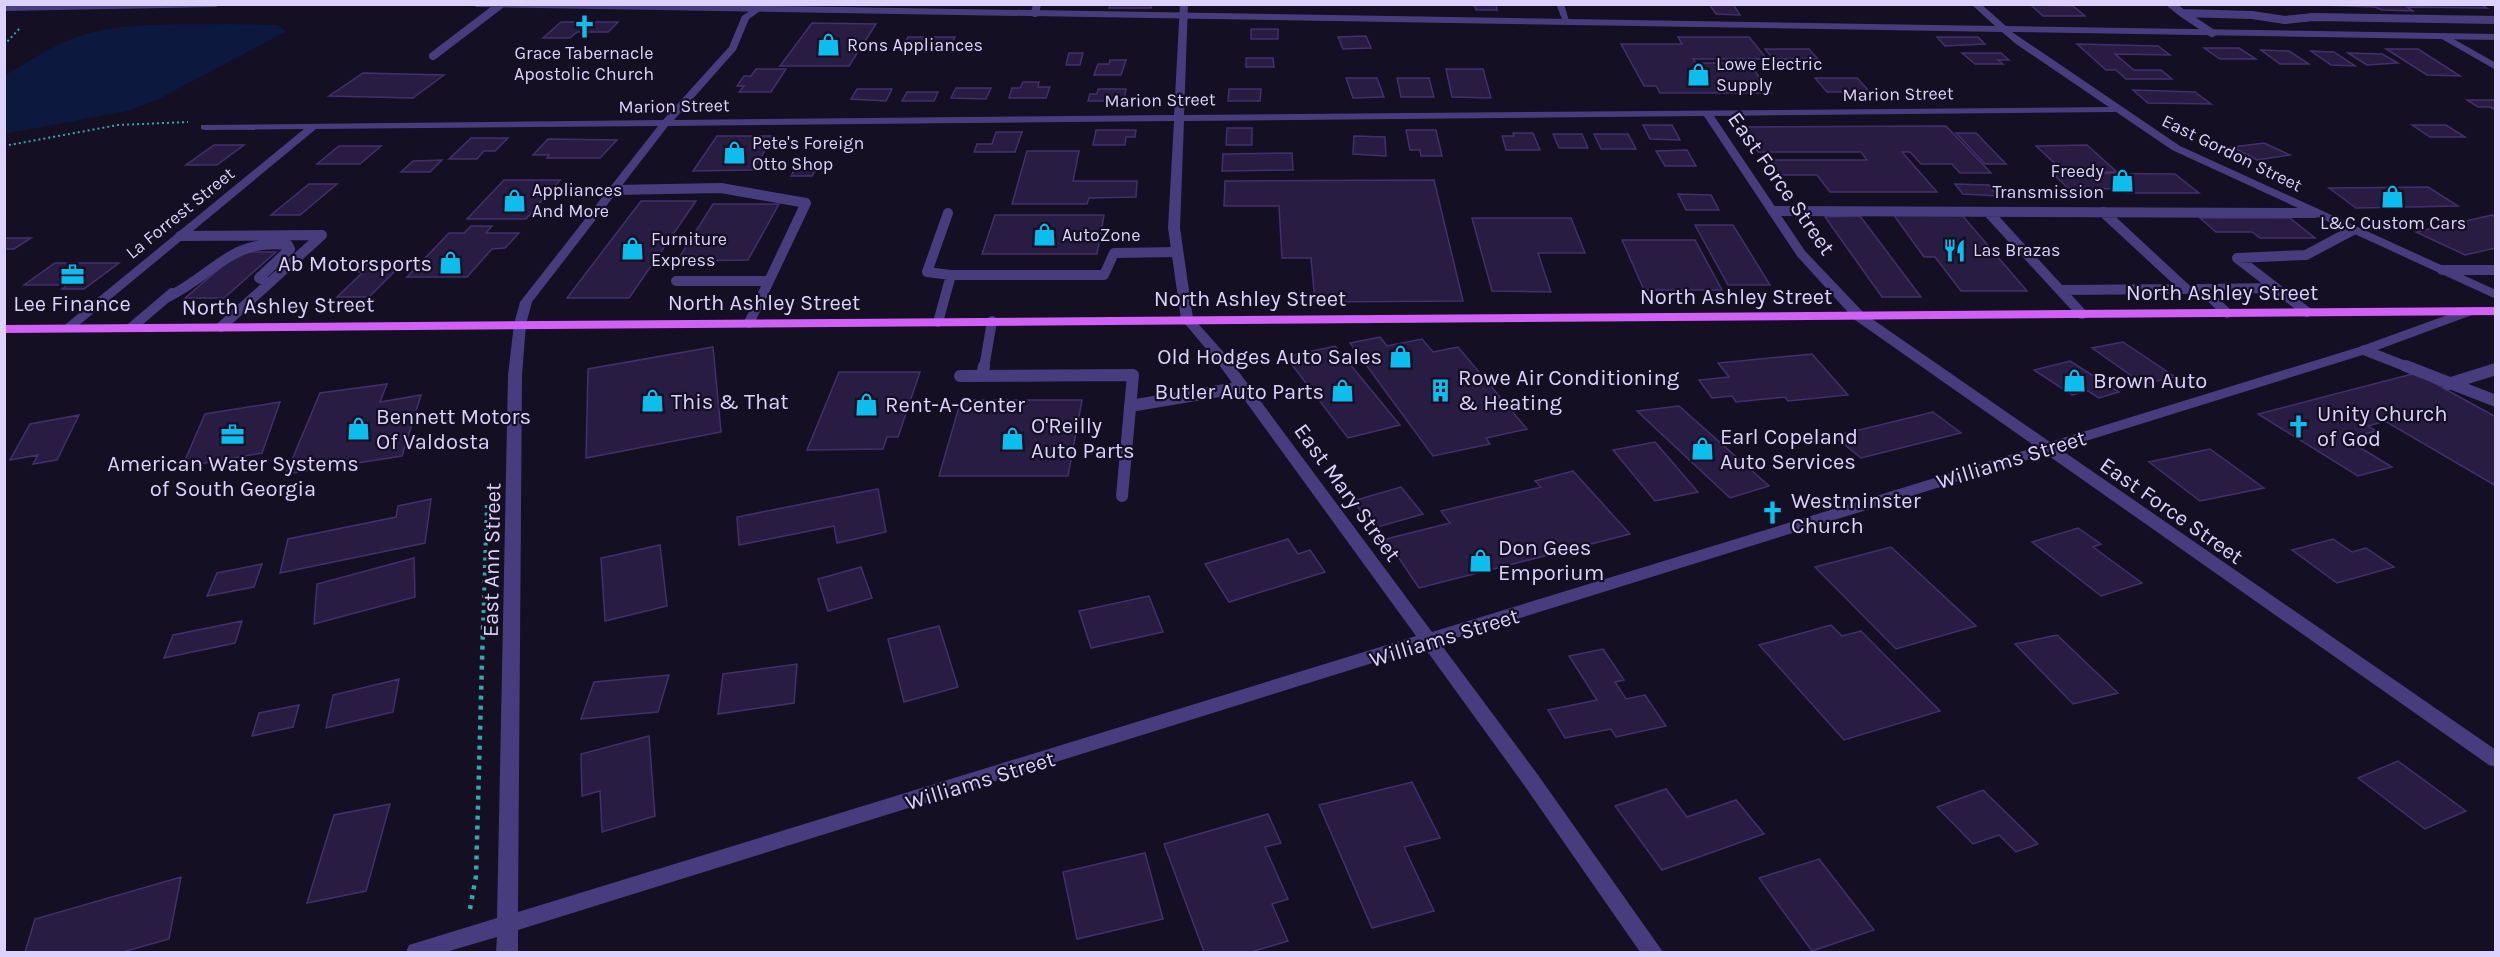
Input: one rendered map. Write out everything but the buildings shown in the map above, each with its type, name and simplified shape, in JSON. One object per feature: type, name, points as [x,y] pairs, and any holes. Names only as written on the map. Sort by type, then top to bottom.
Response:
[{"type":"main road","name":"North Ashley Street","points":[[4,329],[2496,311]]},
{"type":"street","points":[[4,8],[216,4]]},
{"type":"street","points":[[476,4],[1184,10],[1567,22],[2496,37]]},
{"type":"street","points":[[1560,4],[1567,22]]},
{"type":"street","name":"East Gordon Street","points":[[1975,4],[2002,30],[2176,148],[2496,295]]},
{"type":"street","name":"East Ann Street","points":[[507,952],[515,375],[520,324],[526,302],[665,123],[733,48],[745,18],[763,6]]},
{"type":"street","points":[[1184,10],[1181,116],[1174,228],[1187,319]]},
{"type":"street","points":[[2443,36],[2496,67]]},
{"type":"street","name":"Marion Street","points":[[206,127],[2114,108]]},
{"type":"street","name":"East Force Street","points":[[1706,112],[1801,253],[1860,317],[2496,760]]},
{"type":"street","name":"La Forrest Street","points":[[67,328],[315,125]]},
{"type":"street","name":"Williams Street","points":[[417,952],[1429,642],[2364,350],[2468,312]]},
{"type":"street","name":"East Mary Street","points":[[1187,319],[1243,387],[1653,952]]},
{"type":"lane","points":[[2171,4],[2212,33]]},
{"type":"lane","points":[[433,56],[501,5]]},
{"type":"lane","points":[[2182,13],[2252,15],[2285,20],[2313,17],[2496,20]]},
{"type":"lane","points":[[613,190],[721,188],[806,203],[749,323]]},
{"type":"lane","points":[[1773,211],[2315,213]]},
{"type":"lane","points":[[1988,212],[2082,314]]},
{"type":"lane","points":[[2103,212],[2186,289]]},
{"type":"lane","points":[[948,213],[927,272],[951,275],[1104,275],[1114,253],[1178,252]]},
{"type":"lane","points":[[2307,312],[2237,258],[2306,255],[2353,230]]},
{"type":"lane","points":[[180,236],[322,235],[221,327]]},
{"type":"lane","points":[[132,327],[240,236]]},
{"type":"lane","points":[[168,297],[192,285],[230,253],[242,247],[259,243],[288,245],[290,249],[259,278],[269,283]]},
{"type":"lane","points":[[2442,270],[2496,270]]},
{"type":"lane","points":[[938,322],[951,275]]},
{"type":"lane","points":[[676,281],[769,281]]},
{"type":"lane","points":[[2061,290],[2276,288]]},
{"type":"lane","points":[[2202,289],[2227,313]]},
{"type":"lane","points":[[982,376],[992,321]]},
{"type":"lane","points":[[2364,350],[2496,402]]},
{"type":"lane","points":[[2448,384],[2496,369]]},
{"type":"lane","points":[[960,376],[1133,375],[1122,496]]},
{"type":"lane","points":[[1130,406],[1243,387]]},
{"type":"water","points":[[227,24],[277,25],[287,31],[157,100],[127,111],[5,134],[5,75],[60,44],[79,36],[115,28]]},
{"type":"place","name":"Grace Tabernacle Apostolic Church","points":[[584,27]]},
{"type":"place","name":"Rons Appliances","points":[[829,45]]},
{"type":"place","name":"Lowe Electric Supply","points":[[1698,74]]},
{"type":"place","name":"Pete's Foreign Otto Shop","points":[[734,153]]},
{"type":"place","name":"Freedy Transmission","points":[[2122,181]]},
{"type":"place","name":"L&C Custom Cars","points":[[2393,197]]},
{"type":"place","name":"Appliances And More","points":[[514,200]]},
{"type":"place","name":"AutoZone","points":[[1044,235]]},
{"type":"place","name":"Furniture Express","points":[[633,249]]},
{"type":"place","name":"Las Brazas","points":[[1955,250]]},
{"type":"place","name":"Ab Motorsports","points":[[450,263]]},
{"type":"place","name":"Lee Finance","points":[[72,274]]},
{"type":"place","name":"Old Hodges Auto Sales","points":[[1400,356]]},
{"type":"place","name":"Brown Auto","points":[[2075,380]]},
{"type":"place","name":"Rowe Air Conditioning & Heating","points":[[1440,390]]},
{"type":"place","name":"Butler Auto Parts","points":[[1342,391]]},
{"type":"place","name":"This & That","points":[[653,401]]},
{"type":"place","name":"Rent-A-Center","points":[[867,404]]},
{"type":"place","name":"Unity Church of God","points":[[2299,426]]},
{"type":"place","name":"Bennett Motors Of Valdosta","points":[[358,429]]},
{"type":"place","name":"American Water Systems of South Georgia","points":[[233,434]]},
{"type":"place","name":"O'Reilly Auto Parts","points":[[1013,438]]},
{"type":"place","name":"Earl Copeland Auto Services","points":[[1702,449]]},
{"type":"place","name":"Westminster Church","points":[[1773,513]]},
{"type":"place","name":"Don Gees Emporium","points":[[1480,560]]}]
